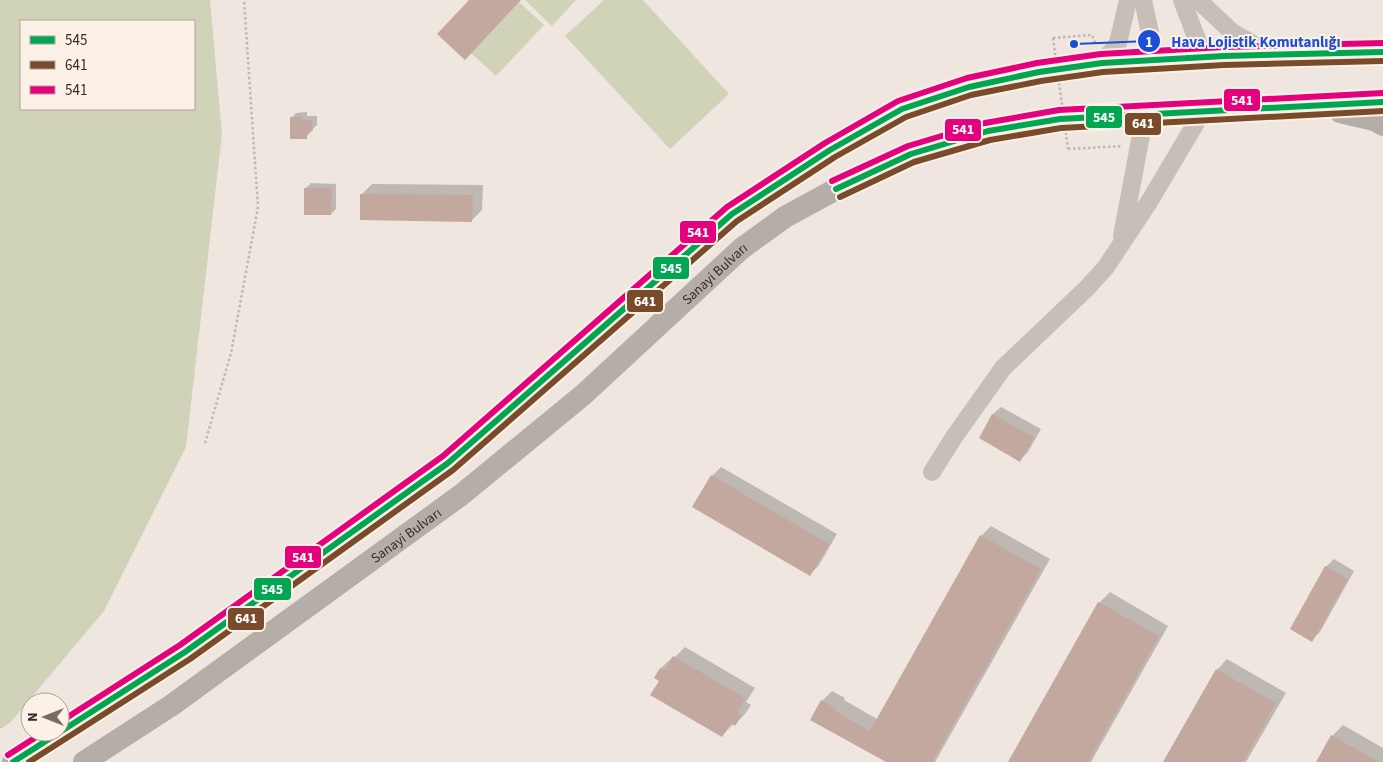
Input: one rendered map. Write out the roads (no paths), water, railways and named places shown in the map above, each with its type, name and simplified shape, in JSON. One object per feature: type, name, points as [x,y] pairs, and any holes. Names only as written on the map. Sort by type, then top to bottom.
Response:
[{"type":"main road","points":[[1355,53],[1383,44]]},
{"type":"main road","points":[[70,726],[185,652],[448,462],[732,214],[830,150],[902,109],[969,87],[1039,72],[1102,63],[1383,52]]},
{"type":"main road","name":"Sanayi Bulvarı","points":[[84,762],[172,705],[461,495],[583,395],[741,249],[785,217],[851,181],[911,154],[988,131],[1060,119],[1383,102]]},
{"type":"main road","points":[[1315,106],[1374,120],[1383,125]]},
{"type":"main road","points":[[13,762],[44,742]]},
{"type":"lane","points":[[1102,63],[1118,43],[1128,0]]},
{"type":"lane","points":[[1143,0],[1156,61]]},
{"type":"lane","points":[[1182,0],[1204,58]]},
{"type":"lane","points":[[1198,0],[1232,32],[1272,55]]},
{"type":"lane","points":[[932,472],[954,436],[1003,368],[1087,288],[1106,267],[1203,111]]},
{"type":"lane","points":[[1120,244],[1145,114]]},
{"type":"place","name":"Hava Lojistik Komutanlığı","points":[[1074,44]]}]
